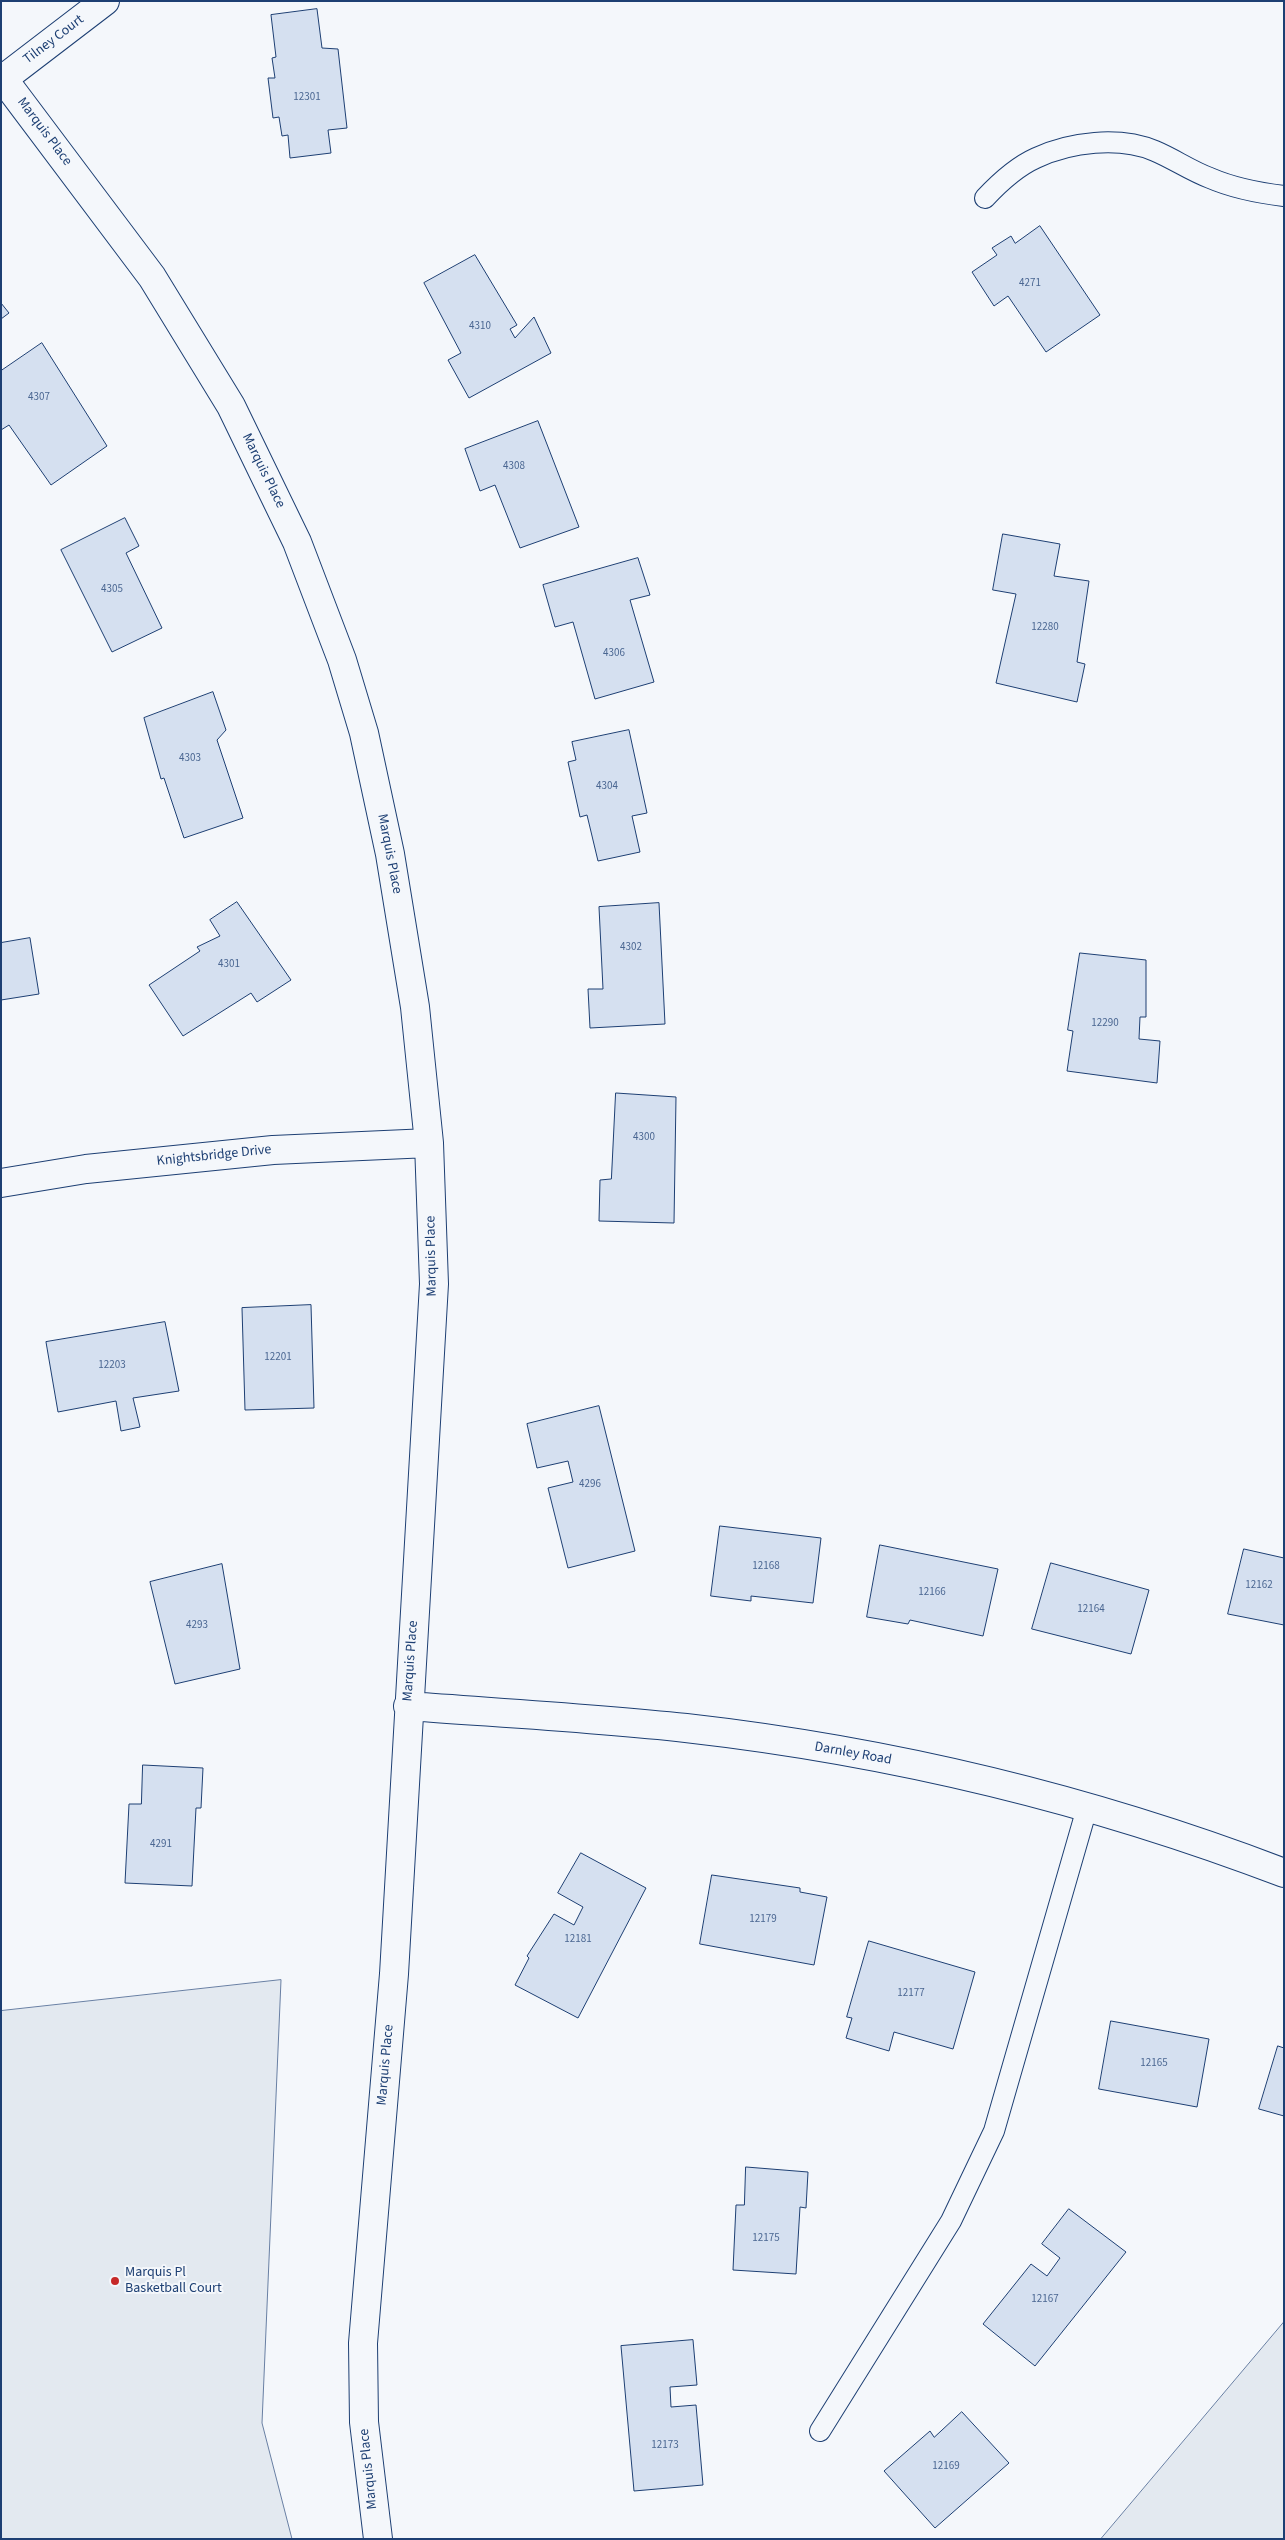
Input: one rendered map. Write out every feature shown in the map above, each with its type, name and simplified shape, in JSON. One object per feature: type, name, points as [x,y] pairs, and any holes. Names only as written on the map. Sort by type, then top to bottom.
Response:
[{"type":"street","name":"Tilney Court","points":[[2,77],[106,1]]},
{"type":"street","name":"Marquis Place","points":[[2,77],[152,277],[231,406],[297,542],[344,669],[364,733],[390,854],[415,1007],[429,1143],[434,1284],[408,1706],[394,1974],[363,2343],[364,2422],[378,2539]]},
{"type":"street","name":"Knightsbridge Drive","points":[[1,1183],[86,1169],[273,1150],[429,1143]]},
{"type":"street","name":"Darnley Road","points":[[408,1706],[686,1728],[827,1749],[972,1778],[1087,1808],[1284,1873]]},
{"type":"lane","points":[[985,198],[1002,180],[1035,158],[1073,146],[1114,143],[1154,150],[1210,179],[1257,193],[1284,196]]},
{"type":"lane","points":[[820,2430],[951,2221],[994,2131],[1087,1808]]},
{"type":"shaded area","points":[[281,1980],[262,2423],[292,2539],[1,2539],[1,2011]]},
{"type":"shaded area","points":[[1284,2322],[1284,2539],[1101,2539]]},
{"type":"building","points":[[317,9],[322,48],[338,49],[347,128],[328,130],[331,153],[290,158],[288,135],[282,136],[279,117],[273,118],[268,78],[275,78],[272,58],[276,57],[271,15]]},
{"type":"building","points":[[1040,226],[1100,315],[1046,352],[1008,296],[994,306],[972,272],[997,255],[992,248],[1011,236],[1015,243]]},
{"type":"building","points":[[475,255],[517,325],[510,329],[515,338],[534,317],[551,353],[469,398],[448,360],[461,353],[424,283]]},
{"type":"building","points":[[1,303],[9,313],[1,319]]},
{"type":"building","points":[[42,343],[107,446],[51,485],[9,425],[1,430],[1,371]]},
{"type":"building","points":[[538,421],[579,527],[520,548],[495,485],[480,491],[465,449]]},
{"type":"building","points":[[125,518],[139,546],[126,553],[162,628],[112,652],[61,550]]},
{"type":"building","points":[[1003,534],[1060,544],[1054,576],[1089,581],[1077,662],[1085,664],[1077,702],[996,683],[1016,594],[993,590]]},
{"type":"building","points":[[638,558],[650,595],[630,600],[654,682],[595,699],[573,622],[555,627],[543,585]]},
{"type":"building","points":[[213,692],[226,730],[217,740],[243,818],[184,838],[164,778],[161,779],[144,718]]},
{"type":"building","points":[[629,730],[647,813],[632,816],[640,852],[598,861],[587,815],[580,817],[568,762],[576,760],[572,742]]},
{"type":"building","points":[[237,902],[291,980],[257,1002],[251,993],[183,1036],[149,985],[200,951],[197,947],[220,936],[210,920]]},
{"type":"building","points":[[659,903],[665,1024],[590,1028],[588,989],[603,989],[599,907]]},
{"type":"building","points":[[30,938],[39,994],[1,1000],[1,943]]},
{"type":"building","points":[[1080,953],[1146,960],[1146,1017],[1140,1017],[1139,1039],[1160,1041],[1157,1083],[1067,1071],[1073,1031],[1068,1030]]},
{"type":"building","points":[[616,1093],[676,1097],[674,1223],[599,1221],[600,1180],[611,1179]]},
{"type":"building","points":[[311,1305],[314,1408],[245,1410],[242,1308]]},
{"type":"building","points":[[165,1322],[179,1391],[133,1398],[140,1427],[121,1431],[116,1401],[58,1412],[46,1342]]},
{"type":"building","points":[[599,1406],[635,1551],[568,1568],[548,1488],[573,1482],[568,1461],[537,1468],[527,1424]]},
{"type":"building","points":[[720,1526],[821,1538],[813,1603],[751,1596],[751,1601],[711,1596]]},
{"type":"building","points":[[880,1545],[998,1569],[983,1636],[910,1620],[908,1624],[867,1617]]},
{"type":"building","points":[[1244,1549],[1284,1558],[1284,1625],[1228,1614]]},
{"type":"building","points":[[1051,1563],[1149,1590],[1131,1654],[1032,1629]]},
{"type":"building","points":[[222,1564],[240,1669],[175,1684],[150,1582]]},
{"type":"building","points":[[143,1765],[203,1768],[201,1808],[196,1808],[192,1886],[125,1883],[129,1804],[141,1804]]},
{"type":"building","points":[[581,1853],[646,1888],[578,2018],[515,1985],[529,1958],[527,1956],[554,1914],[574,1925],[583,1907],[558,1893]]},
{"type":"building","points":[[712,1875],[800,1888],[800,1892],[827,1897],[814,1965],[700,1944]]},
{"type":"building","points":[[869,1941],[975,1972],[953,2049],[894,2032],[889,2051],[846,2038],[852,2018],[847,2017]]},
{"type":"building","points":[[1111,2021],[1209,2039],[1197,2107],[1099,2089]]},
{"type":"building","points":[[1278,2046],[1284,2048],[1284,2116],[1259,2109]]},
{"type":"building","points":[[746,2167],[808,2172],[806,2208],[800,2207],[796,2274],[733,2270],[736,2205],[744,2205]]},
{"type":"building","points":[[1069,2209],[1126,2252],[1035,2366],[983,2324],[1031,2264],[1047,2276],[1060,2258],[1042,2244]]},
{"type":"building","points":[[693,2340],[697,2385],[670,2387],[671,2407],[696,2405],[703,2485],[634,2491],[621,2346]]},
{"type":"building","points":[[962,2412],[1009,2463],[935,2528],[884,2471],[930,2431],[934,2437]]},
{"type":"place","name":"Marquis Pl Basketball Court","points":[[115,2281]]}]
